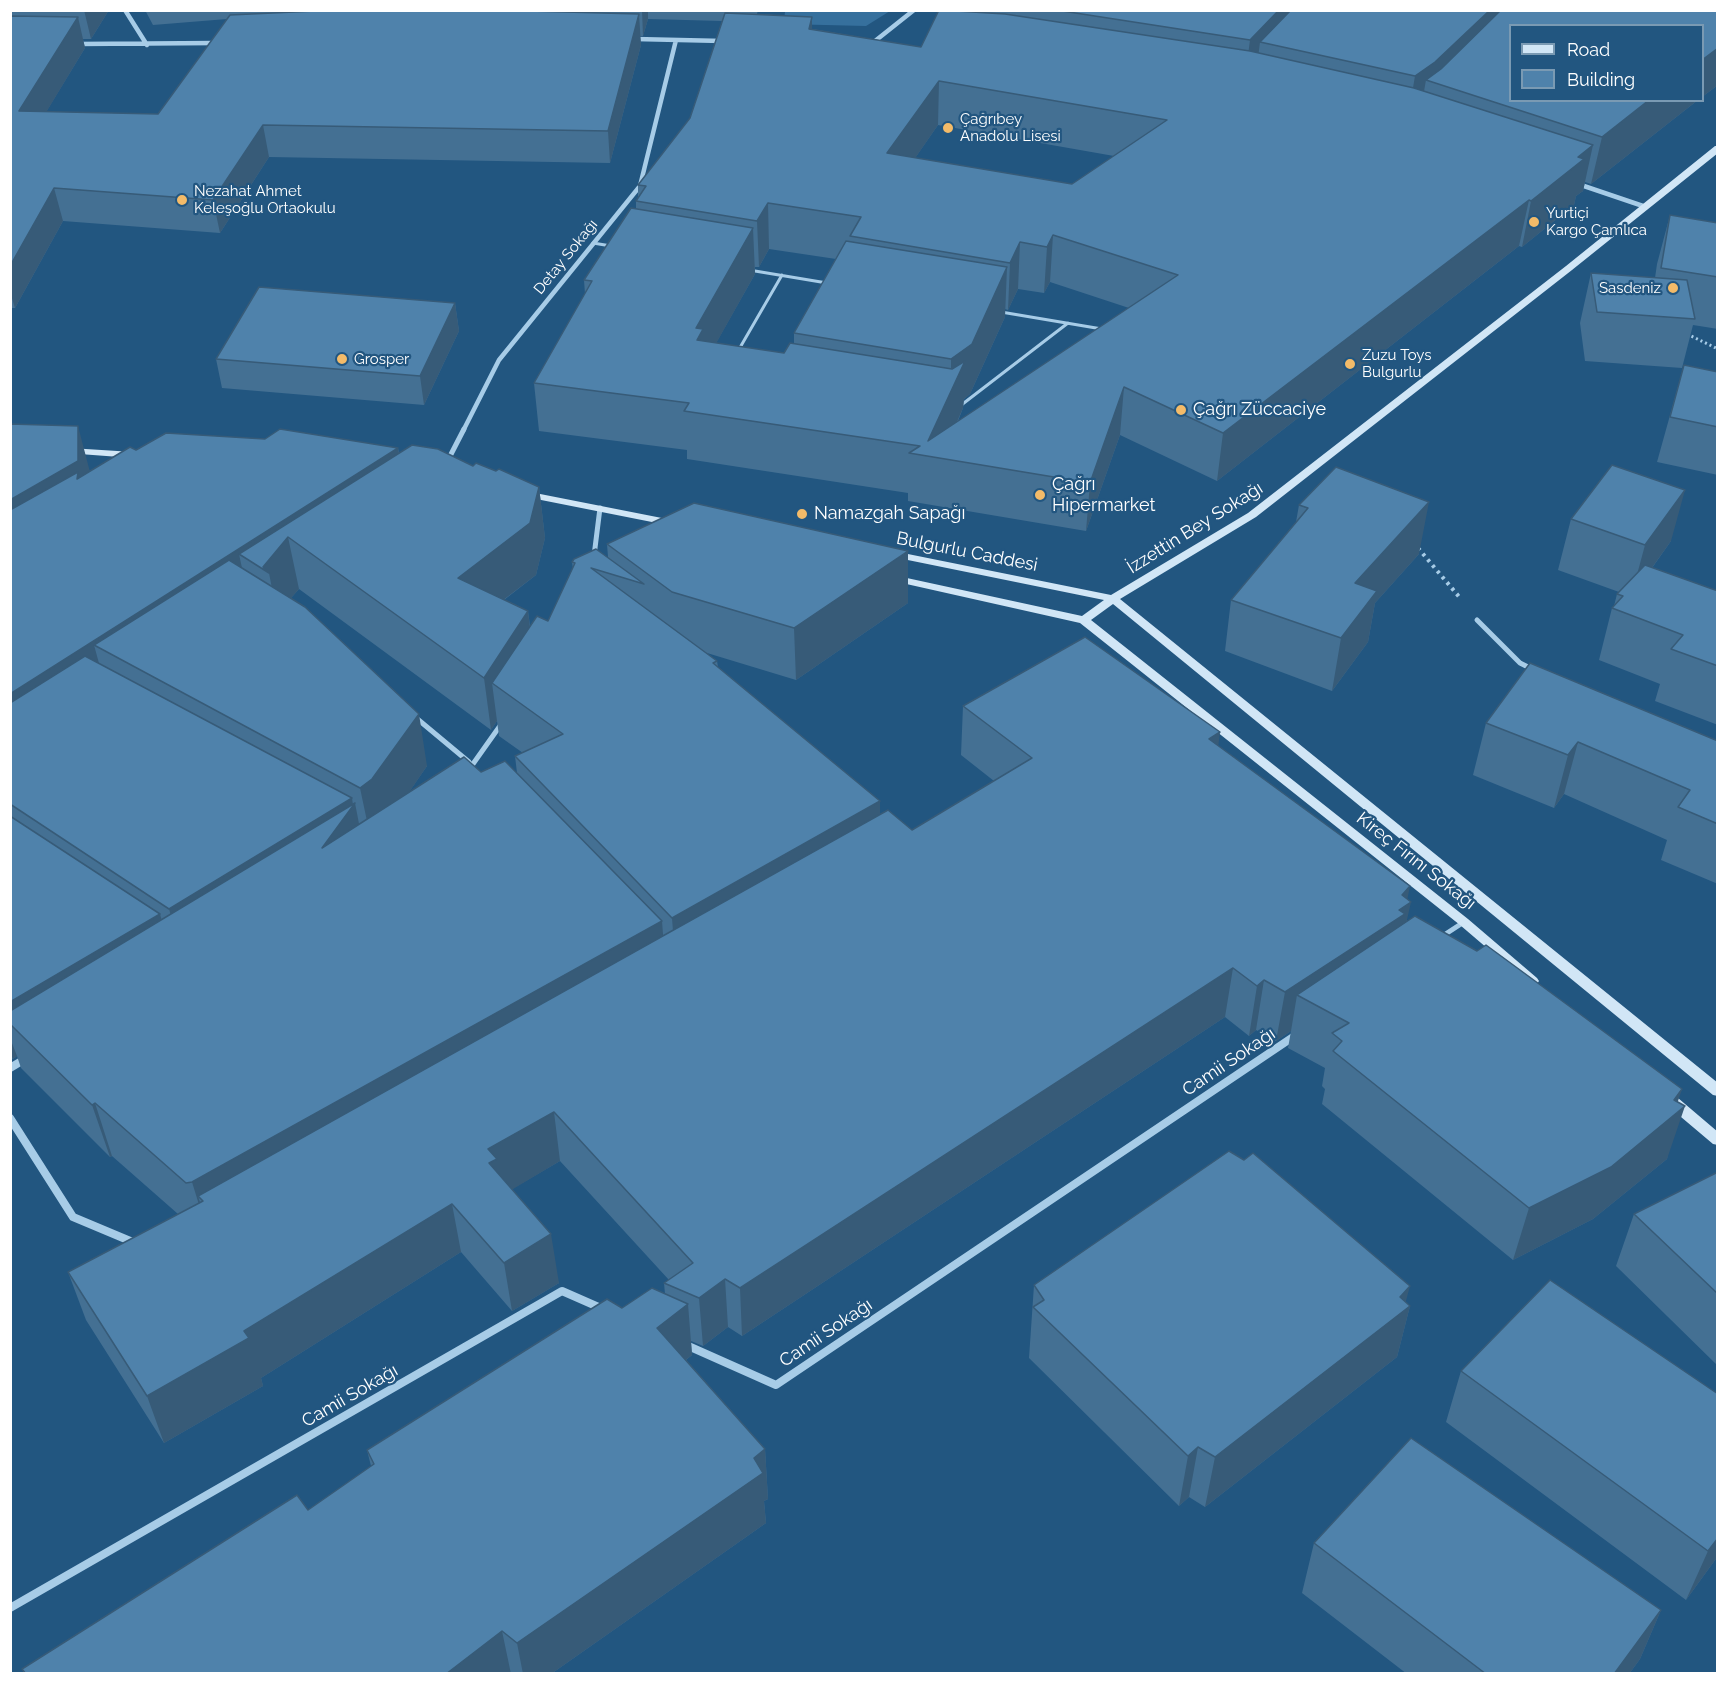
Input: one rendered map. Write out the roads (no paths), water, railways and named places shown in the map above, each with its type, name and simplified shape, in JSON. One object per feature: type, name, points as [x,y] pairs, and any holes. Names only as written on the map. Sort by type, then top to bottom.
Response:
[{"type":"main road","name":"İzzettin Bey Sokağı","points":[[1084,620],[1113,599],[1252,515],[1569,268],[1643,206],[1718,148]]},
{"type":"main road","points":[[56,450],[147,456]]},
{"type":"main road","points":[[508,490],[679,524]]},
{"type":"main road","name":"Bulgurlu Caddesi","points":[[884,552],[1113,599]]},
{"type":"main road","points":[[876,574],[1084,620]]},
{"type":"main road","name":"Kireç Fırını Sokağı","points":[[1113,599],[1718,1091]]},
{"type":"main road","name":"Kireç Fırını Sokağı","points":[[1084,620],[1464,922],[1546,992]]},
{"type":"main road","points":[[1663,1094],[1718,1140]]},
{"type":"street","points":[[125,10],[147,45]]},
{"type":"street","points":[[869,45],[914,10]]},
{"type":"street","points":[[632,39],[733,41]]},
{"type":"street","name":"Detay Sokağı","points":[[445,466],[499,360],[640,186],[676,40]]},
{"type":"street","points":[[68,43],[147,45],[227,42]]},
{"type":"street","points":[[858,45],[880,46]]},
{"type":"street","points":[[1576,183],[1643,206]]},
{"type":"street","points":[[593,564],[600,508]]},
{"type":"street","points":[[1477,620],[1520,663],[1541,674]]},
{"type":"street","points":[[405,710],[482,774]]},
{"type":"street","points":[[465,774],[474,766],[504,720]]},
{"type":"street","points":[[1435,942],[1464,922]]},
{"type":"street","name":"Camii Sokağı","points":[[680,1343],[776,1385],[1307,1028]]},
{"type":"street","points":[[10,1068],[31,1056]]},
{"type":"street","points":[[10,1118],[73,1217],[139,1245]]},
{"type":"street","name":"Camii Sokağı","points":[[10,1608],[562,1291],[616,1314]]},
{"type":"lane","points":[[593,243],[615,247]]},
{"type":"lane","points":[[738,268],[828,283]]},
{"type":"lane","points":[[736,355],[782,275]]},
{"type":"lane","points":[[999,312],[1113,331]]},
{"type":"lane","points":[[951,413],[1068,323]]},
{"type":"place","name":"Çağrıbey Anadolu Lisesi","points":[[948,128]]},
{"type":"place","name":"Nezahat Ahmet Keleşoğlu Ortaokulu","points":[[182,200]]},
{"type":"place","name":"Yurtiçi Kargo Çamlıca","points":[[1534,222]]},
{"type":"place","name":"Sasdeniz","points":[[1673,288]]},
{"type":"place","name":"Grosper","points":[[342,359]]},
{"type":"place","name":"Zuzu Toys Bulgurlu","points":[[1350,364]]},
{"type":"place","name":"Çağrı Züccaciye","points":[[1181,410]]},
{"type":"place","name":"Çağrı Hipermarket","points":[[1040,495]]},
{"type":"place","name":"Namazgah Sapağı","points":[[802,514]]}]
